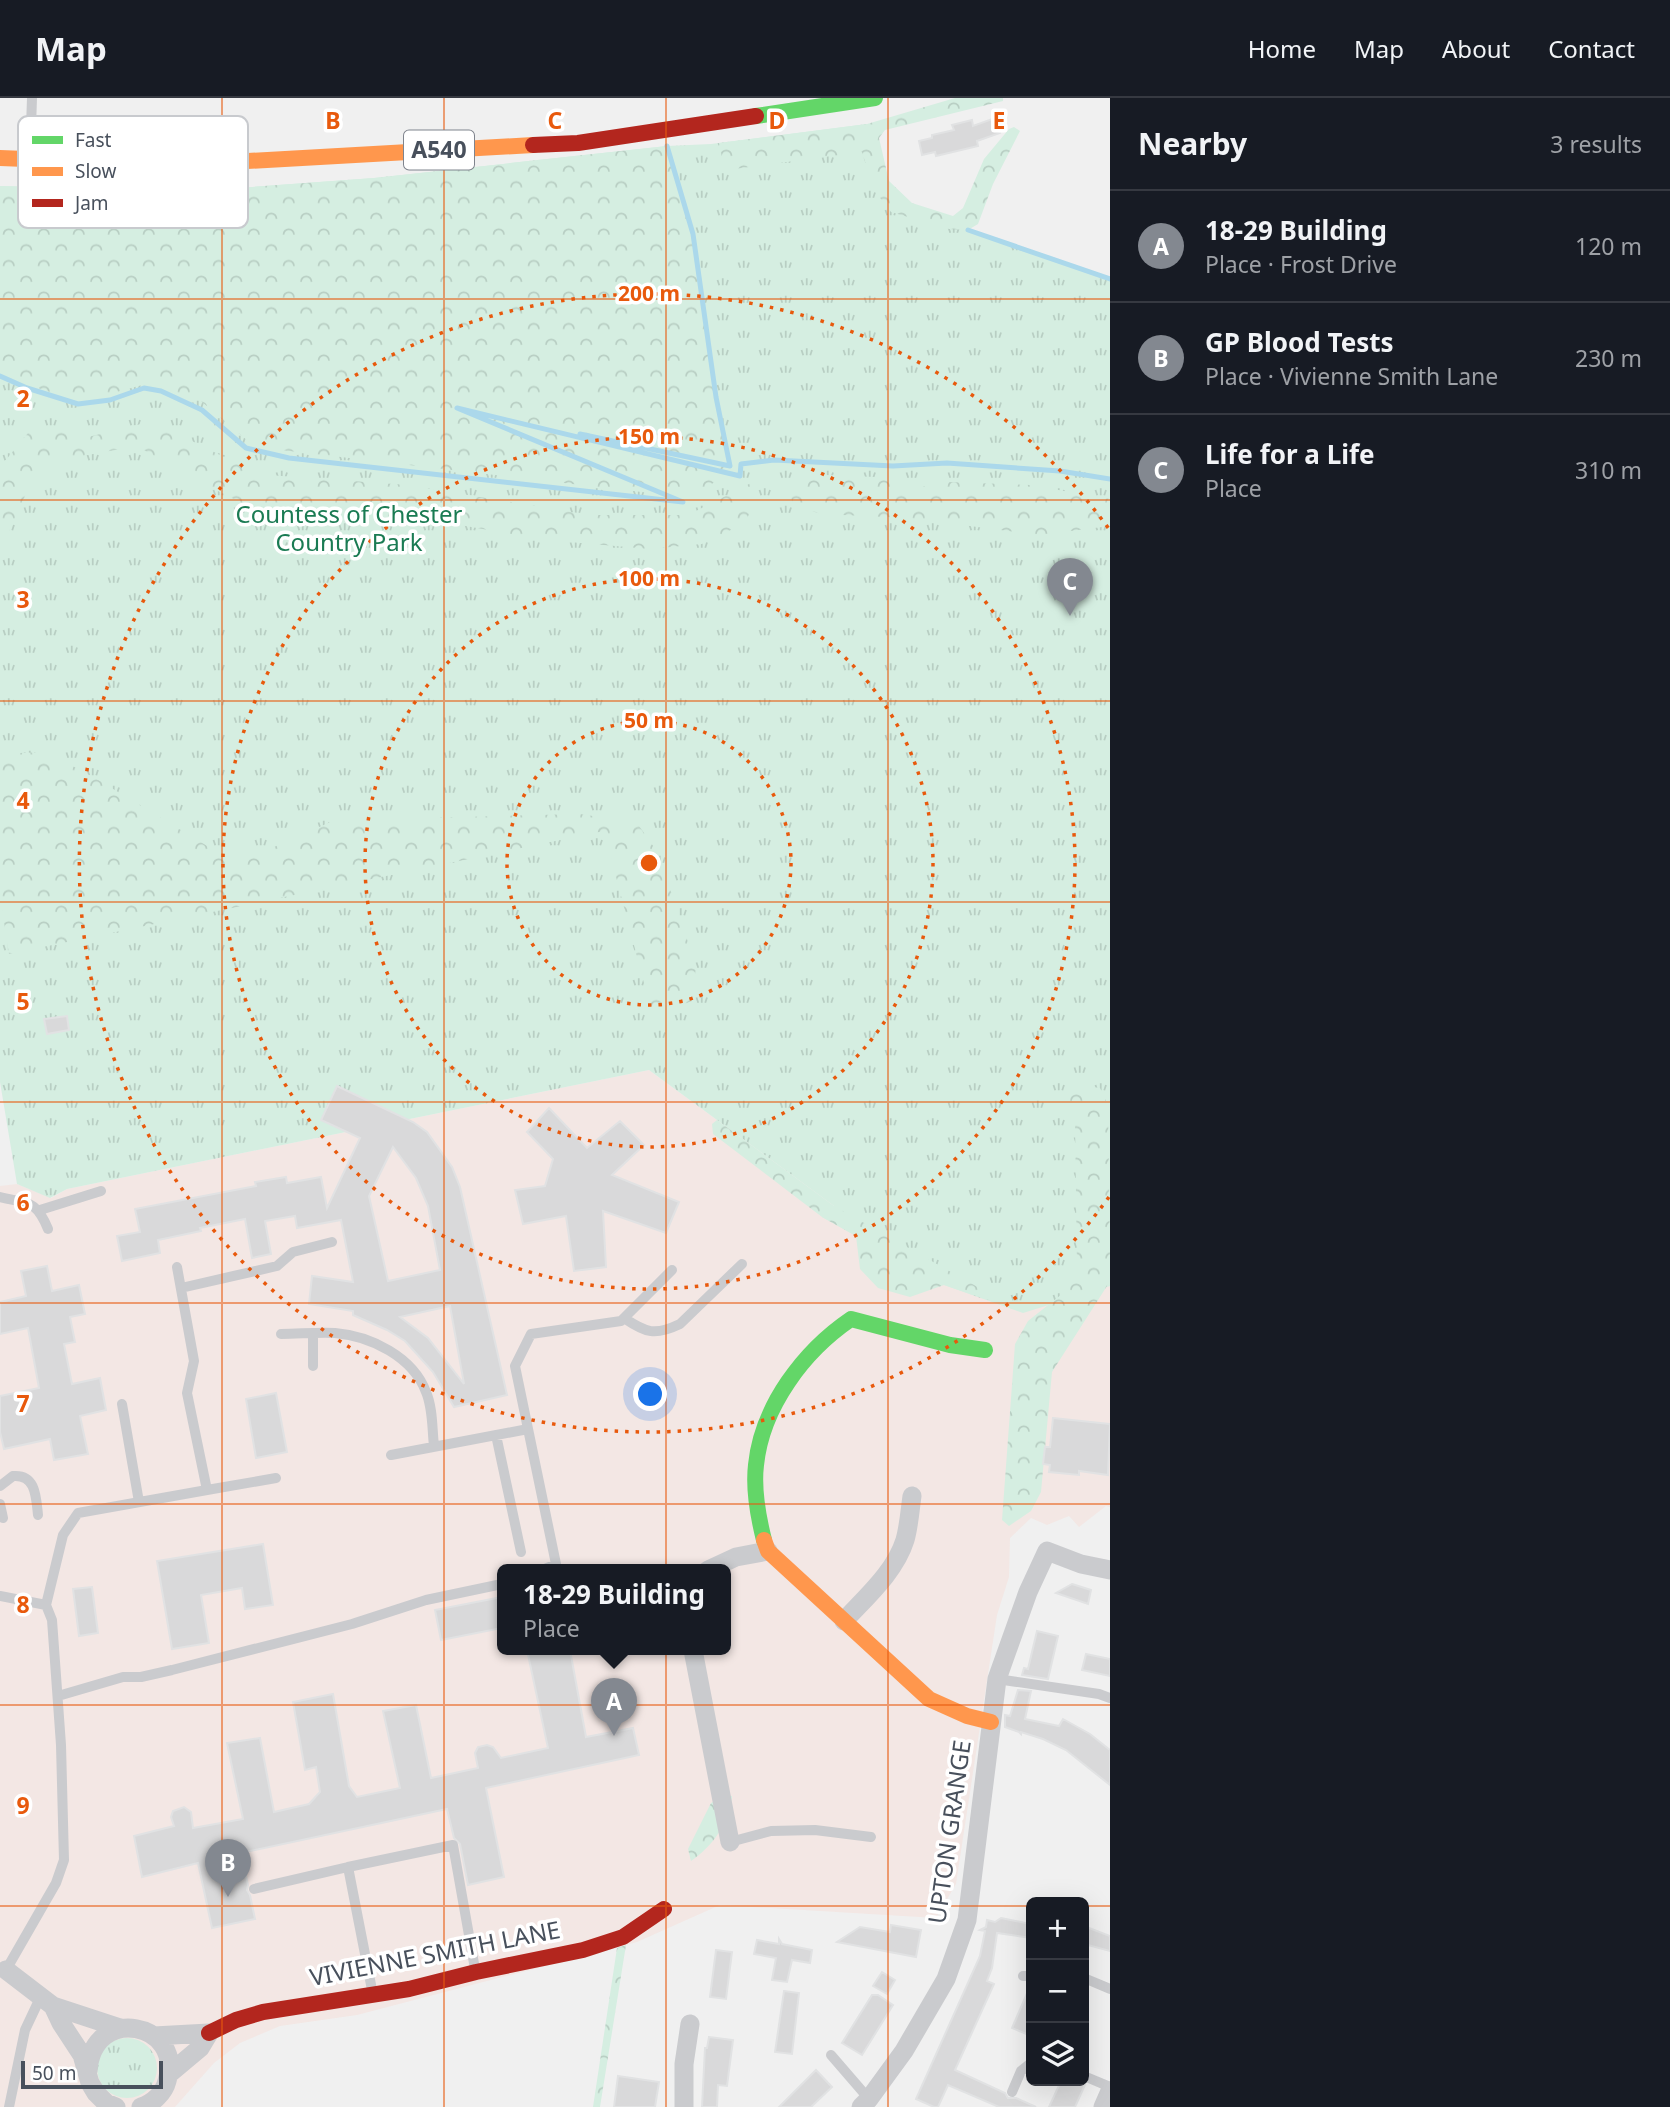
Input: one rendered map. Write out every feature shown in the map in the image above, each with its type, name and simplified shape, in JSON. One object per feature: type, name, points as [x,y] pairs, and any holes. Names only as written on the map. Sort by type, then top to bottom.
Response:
[{"type":"street","name":"A540","points":[[248,161],[578,143],[875,98]]},
{"type":"street","name":"A540","points":[[0,158],[18,159]]},
{"type":"street","points":[[985,1350],[954,1348],[850,1319],[832,1330],[811,1351],[766,1426],[756,1457],[757,1491],[763,1537],[768,1551],[929,1699],[967,1716],[991,1721]]},
{"type":"street","points":[[845,1622],[882,1579],[895,1559],[905,1540],[912,1496]]},
{"type":"street","points":[[721,1564],[736,1557],[768,1551]]},
{"type":"street","name":"UPTON GRANGE","points":[[865,2103],[904,2051],[946,1979],[967,1920],[997,1679],[1028,1592],[1047,1551],[1081,1564],[1110,1570]]},
{"type":"street","points":[[694,1655],[730,1842]]},
{"type":"street","name":"VIVIENNE SMITH LANE","points":[[47,2001],[120,2028],[144,2030],[154,2036],[209,2034],[236,2020],[263,2012],[409,1989],[606,1944],[623,1937],[664,1909]]},
{"type":"street","points":[[3,1968],[47,2001],[82,2055],[95,2100],[116,2107]]},
{"type":"street","points":[[684,2107],[684,2064],[690,2024]]},
{"type":"street","points":[[88,2071],[93,2049],[100,2039],[120,2028]]},
{"type":"street","name":"VIVIENNE SMITH LANE","points":[[144,2107],[157,2098],[166,2087],[169,2074],[200,2048],[209,2034]]},
{"type":"street","points":[[154,2036],[163,2046],[169,2060],[169,2074]]},
{"type":"street","points":[[1103,2107],[1110,2089]]},
{"type":"lane","points":[[31,116],[32,98]]},
{"type":"lane","points":[[40,1210],[101,1191]]},
{"type":"lane","points":[[0,1197],[33,1205],[40,1210],[48,1229]]},
{"type":"lane","points":[[181,1289],[277,1266],[293,1252],[332,1242]]},
{"type":"lane","points":[[624,1318],[641,1330],[654,1333],[668,1330],[680,1324],[742,1264]]},
{"type":"lane","points":[[177,1267],[194,1361],[187,1393],[207,1490]]},
{"type":"lane","points":[[556,1564],[515,1366],[531,1334],[621,1321],[672,1270]]},
{"type":"lane","points":[[313,1333],[313,1366]]},
{"type":"lane","points":[[281,1334],[354,1336],[381,1346],[408,1363],[427,1394],[435,1446]]},
{"type":"lane","points":[[122,1404],[139,1502]]},
{"type":"lane","points":[[391,1455],[528,1429]]},
{"type":"lane","points":[[496,1434],[521,1552]]},
{"type":"lane","points":[[0,1486],[7,1478],[25,1477],[33,1486],[38,1515]]},
{"type":"lane","points":[[3,1968],[56,1883],[64,1860],[58,1696],[52,1620],[46,1605],[63,1535],[78,1513],[276,1478]]},
{"type":"lane","points":[[0,1504],[3,1518]]},
{"type":"lane","points":[[58,1696],[123,1677],[141,1677],[172,1670],[352,1623],[426,1600],[497,1585]]},
{"type":"lane","points":[[0,1597],[46,1605]]},
{"type":"lane","points":[[997,1679],[1099,1694],[1110,1698]]},
{"type":"lane","points":[[730,1842],[771,1830],[815,1830],[871,1837]]},
{"type":"lane","points":[[254,1889],[453,1845],[476,1972]]},
{"type":"lane","points":[[348,1867],[373,1995]]},
{"type":"lane","points":[[1089,1980],[1110,1989]]},
{"type":"lane","points":[[9,2107],[25,2029],[47,2001]]},
{"type":"lane","points":[[831,2055],[865,2103]]},
{"type":"lane","points":[[1012,2092],[1021,2071],[1026,2067]]},
{"type":"lane","points":[[1089,2078],[1110,2089]]},
{"type":"shaded area","points":[[649,1070],[834,1206],[823,1217],[944,1285],[1110,1286],[1110,1507],[1106,1506],[1079,1527],[1069,1516],[1047,1525],[1031,1518],[1010,1538],[1009,1577],[997,1615],[956,1884],[936,1918],[720,1905],[637,1942],[357,2015],[280,2026],[240,2043],[214,2063],[175,2107],[0,2107],[0,1186],[17,1184],[51,1198],[67,1189]]},
{"type":"green space","points":[[955,98],[1003,98],[1003,101],[885,130],[879,138],[889,181],[912,203],[953,216],[963,208],[984,159],[1009,129],[1014,127],[1020,131],[993,184],[978,224],[968,230],[949,229],[891,212],[874,190],[862,152],[734,169],[723,162],[719,143],[867,124]]},
{"type":"green space","name":"Countess of Chester Country Park","points":[[867,124],[891,204],[1110,279],[1110,1286],[1023,1313],[944,1285],[822,1217],[834,1206],[649,1070],[67,1189],[50,1198],[17,1184],[0,1082],[0,186],[18,186],[18,228],[248,228],[248,187],[374,178],[667,146],[711,144]]},
{"type":"green space","points":[[667,146],[693,234],[716,397],[730,466],[721,477],[685,497],[255,447],[201,401],[146,384],[98,397],[68,398],[35,387],[0,368],[0,186],[18,186],[18,228],[248,228],[248,187],[374,178]]},
{"type":"green space","points":[[141,424],[176,433],[268,475],[408,485],[589,515],[688,515],[751,483],[755,501],[745,523],[702,544],[650,549],[546,540],[431,520],[312,508],[246,505],[137,446],[55,461],[29,487],[0,552],[0,467],[28,433],[56,429],[84,438]]},
{"type":"green space","points":[[801,474],[876,477],[912,489],[946,482],[1030,485],[1110,499],[1110,526],[1039,535],[908,518],[821,514],[793,505],[788,484]]},
{"type":"green space","points":[[47,752],[222,855],[265,851],[335,820],[580,814],[637,823],[658,853],[696,966],[692,1001],[665,1011],[650,1006],[604,831],[9,954],[0,896],[0,762],[20,753]]},
{"type":"green space","points":[[1077,1085],[1100,1088],[1108,1105],[1110,1258],[1107,1286],[1052,1372],[1041,1492],[1031,1511],[1009,1526],[1002,1520],[1015,1344],[1028,1321],[1067,1290],[1077,1268],[1075,1120],[1069,1097]]},
{"type":"green space","points":[[717,1120],[834,1206],[990,1294],[988,1300],[944,1285],[910,1297],[878,1288],[860,1269],[856,1236],[822,1217],[713,1134],[712,1124]]},
{"type":"green space","points":[[725,1795],[732,1796],[724,1824],[706,1849],[691,1861],[688,1849],[711,1803]]},
{"type":"green space","points":[[626,1945],[600,2107],[593,2107],[617,1948]]},
{"type":"green space","points":[[121,2038],[133,2038],[152,2051],[157,2068],[155,2080],[144,2093],[133,2098],[121,2098],[102,2085],[97,2074],[97,2062],[110,2043]]},
{"type":"building","points":[[995,118],[1000,133],[977,141],[978,146],[936,156],[935,152],[922,155],[919,141],[954,130],[952,125],[972,120],[973,126]]},
{"type":"building","points":[[67,1016],[69,1030],[47,1034],[44,1019]]},
{"type":"building","points":[[337,1086],[413,1122],[427,1132],[452,1167],[460,1187],[507,1395],[454,1407],[433,1372],[405,1341],[353,1315],[353,1311],[309,1304],[312,1276],[353,1282],[341,1220],[297,1228],[295,1216],[265,1221],[271,1254],[252,1258],[245,1219],[158,1240],[160,1253],[122,1261],[117,1236],[140,1232],[135,1209],[256,1186],[255,1182],[286,1177],[287,1183],[321,1177],[327,1208],[360,1138],[321,1120]],"holes":[[[393,1147],[416,1178],[428,1206],[440,1270],[388,1281],[369,1196]],[[450,1306],[464,1384],[428,1338],[400,1317]]]},
{"type":"building","points":[[549,1108],[587,1148],[620,1121],[644,1145],[612,1175],[679,1202],[666,1233],[603,1211],[606,1267],[574,1271],[566,1216],[523,1224],[515,1190],[545,1186],[553,1159],[527,1132]]},
{"type":"building","points":[[47,1266],[52,1291],[79,1285],[85,1314],[70,1317],[75,1342],[64,1344],[72,1384],[100,1378],[106,1410],[80,1416],[88,1454],[54,1460],[50,1439],[4,1449],[0,1432],[0,1396],[39,1388],[28,1328],[0,1334],[0,1302],[26,1296],[21,1271]]},
{"type":"building","points":[[276,1393],[287,1452],[256,1458],[246,1399]]},
{"type":"building","points":[[1053,1418],[1110,1424],[1108,1475],[1079,1471],[1079,1475],[1049,1472],[1050,1465],[1043,1464],[1045,1447],[1050,1447]]},
{"type":"building","points":[[263,1544],[273,1605],[245,1609],[242,1588],[201,1595],[209,1643],[172,1649],[157,1561]]},
{"type":"building","points":[[1072,1584],[1091,1590],[1088,1604],[1056,1593]]},
{"type":"building","points":[[92,1587],[98,1633],[79,1636],[73,1589]]},
{"type":"building","points":[[497,1598],[497,1629],[441,1640],[435,1610]]},
{"type":"building","points":[[1037,1631],[1058,1636],[1048,1679],[1022,1675],[1024,1668],[1028,1669]]},
{"type":"building","points":[[1086,1654],[1110,1659],[1110,1676],[1082,1670]]},
{"type":"building","points":[[528,1655],[571,1655],[586,1737],[633,1728],[639,1755],[486,1788],[504,1877],[468,1885],[460,1844],[454,1838],[447,1809],[241,1853],[255,1919],[212,1928],[198,1863],[142,1877],[134,1836],[174,1826],[171,1817],[173,1811],[184,1807],[191,1812],[193,1828],[243,1819],[227,1743],[260,1738],[274,1812],[309,1804],[320,1792],[316,1767],[305,1770],[293,1702],[333,1694],[349,1786],[357,1797],[400,1788],[383,1711],[416,1705],[431,1778],[478,1768],[475,1753],[478,1747],[493,1747],[501,1758],[548,1748]]},
{"type":"building","points":[[1018,1690],[1031,1691],[1025,1719],[1059,1726],[1063,1719],[1090,1734],[1110,1750],[1110,1785],[1066,1750],[1043,1739],[1005,1727],[1005,1715],[1010,1716]]},
{"type":"building","points":[[1001,1918],[1026,1923],[1026,1937],[997,1933],[992,1968],[987,1981],[994,1984],[955,2070],[1005,2093],[1008,2098],[1016,2098],[1036,2107],[999,2107],[948,2085],[938,2107],[934,2107],[916,2099],[980,1956],[985,1931],[980,1930],[986,1927],[987,1920],[995,1922]]},
{"type":"building","points":[[891,1925],[921,1930],[916,1957],[837,1942],[860,1927],[890,1932]]},
{"type":"building","points":[[1089,1928],[1110,1936],[1110,1951],[1089,1945]]},
{"type":"building","points":[[779,1939],[782,1944],[812,1950],[810,1963],[792,1960],[787,1982],[772,1980],[776,1958],[754,1954],[757,1940],[779,1944]]},
{"type":"building","points":[[716,1950],[732,1952],[726,1999],[710,1997]]},
{"type":"building","points":[[882,1972],[895,1980],[887,1994],[873,1986]]},
{"type":"building","points":[[784,1991],[799,1993],[792,2054],[775,2052]]},
{"type":"building","points":[[872,1995],[878,1995],[893,2005],[862,2055],[842,2043]]},
{"type":"building","points":[[1026,1996],[1026,2034],[1012,2028]]},
{"type":"building","points":[[709,2037],[733,2040],[727,2086],[718,2085],[717,2107],[702,2107],[705,2048]]},
{"type":"building","points":[[816,2070],[832,2087],[811,2107],[779,2107]]},
{"type":"building","points":[[618,2076],[659,2082],[655,2107],[614,2107]]},
{"type":"building","points":[[1059,2086],[1085,2086],[1075,2107],[1049,2107]]},
{"type":"waterway","points":[[580,434],[730,466],[716,397],[693,234],[667,146]]},
{"type":"waterway","points":[[968,230],[1110,279]]},
{"type":"waterway","points":[[0,376],[27,388],[78,404],[110,400],[144,388],[161,391],[202,410],[246,448],[289,458],[683,502],[457,408],[740,476],[741,464],[774,460],[893,466],[947,463],[1060,471],[1110,479]]},
{"type":"traffic: fast","points":[[756,116],[875,98]]},
{"type":"traffic: fast","points":[[764,1540],[755,1474],[767,1422],[788,1382],[817,1347],[834,1332],[851,1319],[950,1345],[985,1350]]},
{"type":"traffic: slow","points":[[248,161],[533,145]]},
{"type":"traffic: slow","points":[[0,158],[18,159]]},
{"type":"traffic: slow","points":[[764,1540],[768,1551],[929,1699],[967,1716],[991,1722]]},
{"type":"traffic: jam","points":[[533,145],[578,143],[756,116]]},
{"type":"traffic: jam","points":[[209,2033],[236,2020],[263,2012],[409,1989],[583,1950],[623,1937],[664,1909]]},
{"type":"place","name":"Life for a Life","points":[[1070,616]]},
{"type":"place","name":"18-29 Building","points":[[614,1736]]},
{"type":"place","name":"GP Blood Tests","points":[[228,1897]]}]
